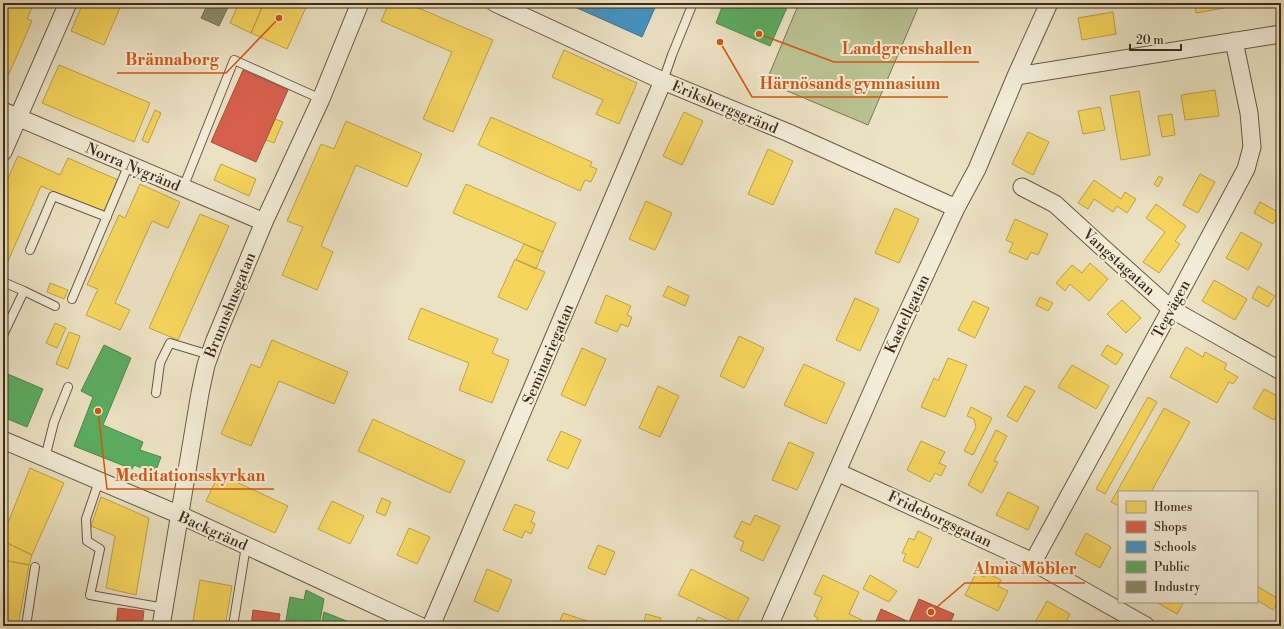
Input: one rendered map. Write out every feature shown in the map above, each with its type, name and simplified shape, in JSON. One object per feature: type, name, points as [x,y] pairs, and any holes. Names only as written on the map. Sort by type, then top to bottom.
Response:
[{"type":"street","points":[[3,152],[10,114],[68,3]]},
{"type":"street","name":"Brunnshusgatan","points":[[161,626],[200,393],[210,355],[264,222],[321,99],[360,3]]},
{"type":"street","name":"Eriksbergsgränd","points":[[495,3],[519,11],[663,81],[788,133],[956,208]]},
{"type":"street","name":"Kastellgatan","points":[[768,626],[893,344],[956,208],[977,169],[1016,76],[1049,3]]},
{"type":"street","points":[[1016,76],[1281,34]]},
{"type":"street","name":"Tegvägen","points":[[1033,562],[1172,309],[1246,169],[1252,147],[1250,114],[1234,41]]},
{"type":"street","name":"Seminariegatan","points":[[431,626],[663,81]]},
{"type":"street","name":"Norra Nygränd","points":[[10,114],[264,222]]},
{"type":"street","name":"Vangstagatan","points":[[1022,187],[1055,204],[1172,309],[1281,371]]},
{"type":"street","name":"Backgränd","points":[[3,440],[180,515],[420,626]]},
{"type":"street","name":"Frideborgsgatan","points":[[837,472],[1033,562],[1146,626]]},
{"type":"lane","points":[[663,81],[693,3]]},
{"type":"lane","points":[[182,188],[234,60],[321,99]]},
{"type":"lane","points":[[72,299],[126,171],[127,164]]},
{"type":"lane","points":[[30,250],[53,196],[107,217]]},
{"type":"lane","points":[[3,282],[55,306]]},
{"type":"lane","points":[[3,335],[24,291]]},
{"type":"lane","points":[[156,393],[160,363],[170,342],[210,355]]},
{"type":"lane","points":[[45,458],[54,422],[68,387]]},
{"type":"lane","points":[[99,481],[86,519],[87,541],[100,550],[90,596],[165,608]]},
{"type":"lane","points":[[232,626],[246,546]]},
{"type":"lane","points":[[26,626],[35,567]]},
{"type":"green space","points":[[799,3],[920,3],[868,125],[766,82]]},
{"type":"building: Homes","points":[[3,3],[34,3],[27,19],[32,21],[5,83],[3,82],[3,10],[5,6]]},
{"type":"building: Homes","points":[[83,3],[122,3],[104,45],[71,31]]},
{"type":"building: Homes","points":[[239,3],[264,3],[251,33],[230,23]]},
{"type":"building: Homes","points":[[264,3],[308,3],[287,49],[251,33]]},
{"type":"building: Homes","points":[[389,3],[407,3],[493,40],[453,132],[423,119],[452,52],[381,21]]},
{"type":"building: Homes","points":[[1195,3],[1223,3],[1224,8],[1196,13]]},
{"type":"building: Homes","points":[[1113,12],[1116,34],[1082,40],[1078,18]]},
{"type":"building: Homes","points":[[564,50],[637,83],[619,124],[596,114],[603,100],[552,77]]},
{"type":"building: Homes","points":[[59,65],[150,103],[134,142],[42,103]]},
{"type":"building: Homes","points":[[1215,90],[1219,116],[1185,120],[1181,95]]},
{"type":"building: Homes","points":[[1139,91],[1150,155],[1121,160],[1110,96]]},
{"type":"building: Homes","points":[[1281,104],[1281,120],[1277,118]]},
{"type":"building: Homes","points":[[1100,107],[1105,130],[1083,134],[1078,111]]},
{"type":"building: Homes","points":[[155,110],[161,113],[148,143],[142,140]]},
{"type":"building: Homes","points":[[684,112],[703,121],[682,165],[663,156]]},
{"type":"building: Homes","points":[[1172,114],[1175,135],[1162,137],[1158,116]]},
{"type":"building: Homes","points":[[491,117],[592,162],[590,166],[597,169],[591,182],[585,180],[580,191],[478,145]]},
{"type":"building: Homes","points":[[275,119],[283,122],[274,143],[266,140]]},
{"type":"building: Homes","points":[[346,121],[422,154],[407,187],[356,165],[321,246],[333,252],[317,290],[282,275],[303,227],[287,221],[321,144],[334,149]]},
{"type":"building: Homes","points":[[1028,132],[1049,142],[1033,175],[1012,164]]},
{"type":"building: Homes","points":[[768,149],[793,161],[773,205],[748,194]]},
{"type":"building: Homes","points":[[18,156],[60,175],[68,158],[118,180],[103,213],[41,186],[5,268],[3,267],[3,189]]},
{"type":"building: Homes","points":[[221,164],[256,179],[249,196],[214,180]]},
{"type":"building: Homes","points":[[1200,174],[1215,182],[1198,213],[1183,205]]},
{"type":"building: Homes","points":[[1159,176],[1163,178],[1158,187],[1154,184]]},
{"type":"building: Homes","points":[[1094,180],[1121,199],[1125,192],[1136,199],[1127,213],[1117,206],[1113,212],[1094,199],[1088,209],[1078,203]]},
{"type":"building: Homes","points":[[140,184],[180,202],[168,228],[152,221],[115,303],[130,310],[120,330],[86,315],[98,289],[87,285],[119,215],[125,218]]},
{"type":"building: Homes","points":[[466,184],[556,223],[543,252],[453,213]]},
{"type":"building: Homes","points":[[646,201],[672,213],[655,250],[629,239]]},
{"type":"building: Homes","points":[[1260,202],[1280,213],[1273,224],[1254,213]]},
{"type":"building: Homes","points":[[1156,204],[1186,226],[1175,241],[1180,244],[1159,273],[1143,262],[1165,232],[1146,218]]},
{"type":"building: Homes","points":[[895,208],[919,219],[899,263],[875,253]]},
{"type":"building: Homes","points":[[200,214],[229,226],[178,340],[149,328]]},
{"type":"building: Homes","points":[[1015,219],[1048,234],[1038,255],[1031,252],[1027,260],[1009,252],[1013,243],[1006,240]]},
{"type":"building: Homes","points":[[1241,232],[1262,244],[1248,270],[1226,258]]},
{"type":"building: Homes","points":[[524,244],[543,252],[536,269],[516,260]]},
{"type":"building: Homes","points":[[515,259],[545,272],[527,310],[498,297]]},
{"type":"building: Homes","points":[[1090,263],[1108,279],[1089,301],[1070,284],[1065,291],[1056,283],[1072,265],[1082,273]]},
{"type":"building: Homes","points":[[1214,280],[1247,299],[1235,320],[1202,301]]},
{"type":"building: Homes","points":[[50,283],[68,290],[64,299],[47,292]]},
{"type":"building: Homes","points":[[668,286],[689,296],[685,306],[663,296]]},
{"type":"building: Homes","points":[[1258,286],[1275,296],[1268,307],[1252,298]]},
{"type":"building: Homes","points":[[606,295],[631,306],[627,315],[632,317],[628,327],[621,324],[617,332],[595,323]]},
{"type":"building: Homes","points":[[1040,297],[1053,303],[1048,311],[1036,305]]},
{"type":"building: Homes","points":[[855,298],[879,309],[860,351],[836,340]]},
{"type":"building: Homes","points":[[1122,300],[1141,318],[1126,333],[1107,314]]},
{"type":"building: Homes","points":[[973,301],[989,308],[975,338],[958,330]]},
{"type":"building: Homes","points":[[421,308],[498,339],[492,353],[509,360],[492,403],[459,390],[469,363],[408,339]]},
{"type":"building: Homes","points":[[55,323],[66,328],[57,348],[46,343]]},
{"type":"building: Homes","points":[[69,332],[80,336],[68,369],[56,364]]},
{"type":"building: Homes","points":[[739,336],[764,348],[744,388],[720,376]]},
{"type":"building: Homes","points":[[272,340],[348,372],[334,404],[279,381],[251,446],[221,434],[251,364],[260,368]]},
{"type":"building: Homes","points":[[1107,345],[1123,354],[1116,365],[1101,355]]},
{"type":"building: Homes","points":[[1186,347],[1203,357],[1205,352],[1227,364],[1224,369],[1238,377],[1233,384],[1229,382],[1217,403],[1170,377]]},
{"type":"building: Homes","points":[[582,348],[606,359],[585,406],[561,395]]},
{"type":"building: Homes","points":[[948,358],[967,365],[945,417],[921,407],[934,378],[938,381]]},
{"type":"building: Homes","points":[[804,364],[845,383],[826,424],[784,405]]},
{"type":"building: Homes","points":[[1072,365],[1109,386],[1096,409],[1058,387]]},
{"type":"building: Homes","points":[[658,386],[679,396],[660,437],[639,428]]},
{"type":"building: Homes","points":[[1025,386],[1035,391],[1017,422],[1007,416]]},
{"type":"building: Homes","points":[[1264,389],[1281,398],[1281,408],[1274,420],[1253,408]]},
{"type":"building: Homes","points":[[1148,397],[1157,402],[1105,494],[1096,489]]},
{"type":"building: Homes","points":[[971,407],[992,418],[973,455],[964,451],[976,427],[974,419],[967,416]]},
{"type":"building: Homes","points":[[1164,408],[1190,422],[1152,491],[1118,491],[1118,506],[1111,502]]},
{"type":"building: Homes","points":[[373,419],[465,461],[450,493],[358,451]]},
{"type":"building: Homes","points":[[996,430],[1007,436],[994,461],[998,462],[982,493],[968,485]]},
{"type":"building: Homes","points":[[561,431],[581,440],[568,469],[547,460]]},
{"type":"building: Homes","points":[[921,441],[945,452],[939,463],[946,466],[941,476],[935,473],[930,482],[907,470]]},
{"type":"building: Homes","points":[[789,442],[814,453],[797,490],[772,480]]},
{"type":"building: Homes","points":[[30,468],[64,483],[32,555],[3,541],[3,535]]},
{"type":"building: Homes","points":[[219,474],[288,506],[275,533],[206,501]]},
{"type":"building: Homes","points":[[1008,492],[1039,507],[1028,530],[996,515]]},
{"type":"building: Homes","points":[[101,497],[149,518],[136,595],[106,588],[115,536],[91,526]]},
{"type":"building: Homes","points":[[382,498],[391,502],[385,516],[376,512]]},
{"type":"building: Homes","points":[[332,501],[364,516],[350,544],[318,529]]},
{"type":"building: Homes","points":[[515,504],[535,512],[531,522],[535,524],[531,534],[525,531],[522,538],[503,530]]},
{"type":"building: Homes","points":[[755,515],[780,526],[763,561],[740,550],[744,542],[734,537],[742,521],[750,525]]},
{"type":"building: Homes","points":[[409,528],[430,537],[417,564],[397,555]]},
{"type":"building: Homes","points":[[918,531],[932,538],[918,568],[903,561],[906,554],[902,553],[909,538],[914,540]]},
{"type":"building: Homes","points":[[1086,533],[1111,547],[1100,568],[1075,554]]},
{"type":"building: Homes","points":[[3,541],[32,555],[29,565],[3,560]]},
{"type":"building: Homes","points":[[598,545],[615,552],[605,575],[588,568]]},
{"type":"building: Homes","points":[[1281,553],[1281,564],[1276,561]]},
{"type":"building: Homes","points":[[3,560],[29,565],[18,626],[3,626]]},
{"type":"building: Homes","points":[[487,569],[512,580],[498,612],[474,601]]},
{"type":"building: Homes","points":[[691,569],[749,598],[736,623],[678,595]]},
{"type":"building: Homes","points":[[976,573],[984,577],[987,573],[1001,580],[998,586],[1008,591],[998,611],[965,595]]},
{"type":"building: Homes","points":[[823,575],[859,592],[849,614],[862,620],[859,626],[814,626],[818,618],[814,616],[822,597],[814,594]]},
{"type":"building: Homes","points":[[870,575],[897,591],[889,602],[863,589]]},
{"type":"building: Homes","points":[[200,580],[232,586],[225,626],[192,626]]},
{"type":"building: Homes","points":[[1258,587],[1280,600],[1273,610],[1258,601]]},
{"type":"building: Homes","points":[[1047,601],[1070,614],[1064,626],[1033,626]]},
{"type":"building: Homes","points":[[1158,603],[1183,603],[1177,614]]},
{"type":"building: Homes","points":[[563,613],[587,621],[586,626],[558,626]]},
{"type":"building: Homes","points":[[646,614],[661,618],[659,626],[643,626]]},
{"type":"building: Homes","points":[[698,617],[720,626],[694,626]]},
{"type":"building: Shops","points":[[243,70],[288,90],[256,162],[211,142]]},
{"type":"building: Shops","points":[[919,599],[954,614],[949,626],[874,626],[881,609],[909,622]]},
{"type":"building: Shops","points":[[118,608],[144,611],[142,626],[116,626]]},
{"type":"building: Shops","points":[[253,610],[280,614],[278,626],[251,626]]},
{"type":"building: Schools","points":[[566,3],[657,3],[642,37]]},
{"type":"building: Public","points":[[718,3],[789,3],[770,46],[716,23],[722,7],[717,5]]},
{"type":"building: Public","points":[[104,345],[131,358],[103,425],[143,442],[140,450],[161,457],[155,473],[134,465],[132,469],[74,446],[93,397],[81,391]]},
{"type":"building: Public","points":[[3,372],[43,389],[27,427],[3,417]]},
{"type":"building: Public","points":[[306,590],[324,599],[319,626],[285,626],[290,597],[304,600]]},
{"type":"building: Public","points":[[324,612],[359,626],[321,626]]},
{"type":"building: Industry","points":[[208,3],[230,3],[219,26],[201,18]]},
{"type":"place","name":"Brännaborg","points":[[279,18]]},
{"type":"place","name":"Landgrenshallen","points":[[759,34]]},
{"type":"place","name":"Härnösands gymnasium","points":[[720,42]]},
{"type":"place","name":"Meditationsskyrkan","points":[[98,411]]},
{"type":"place","name":"Almia Möbler","points":[[931,612]]}]
